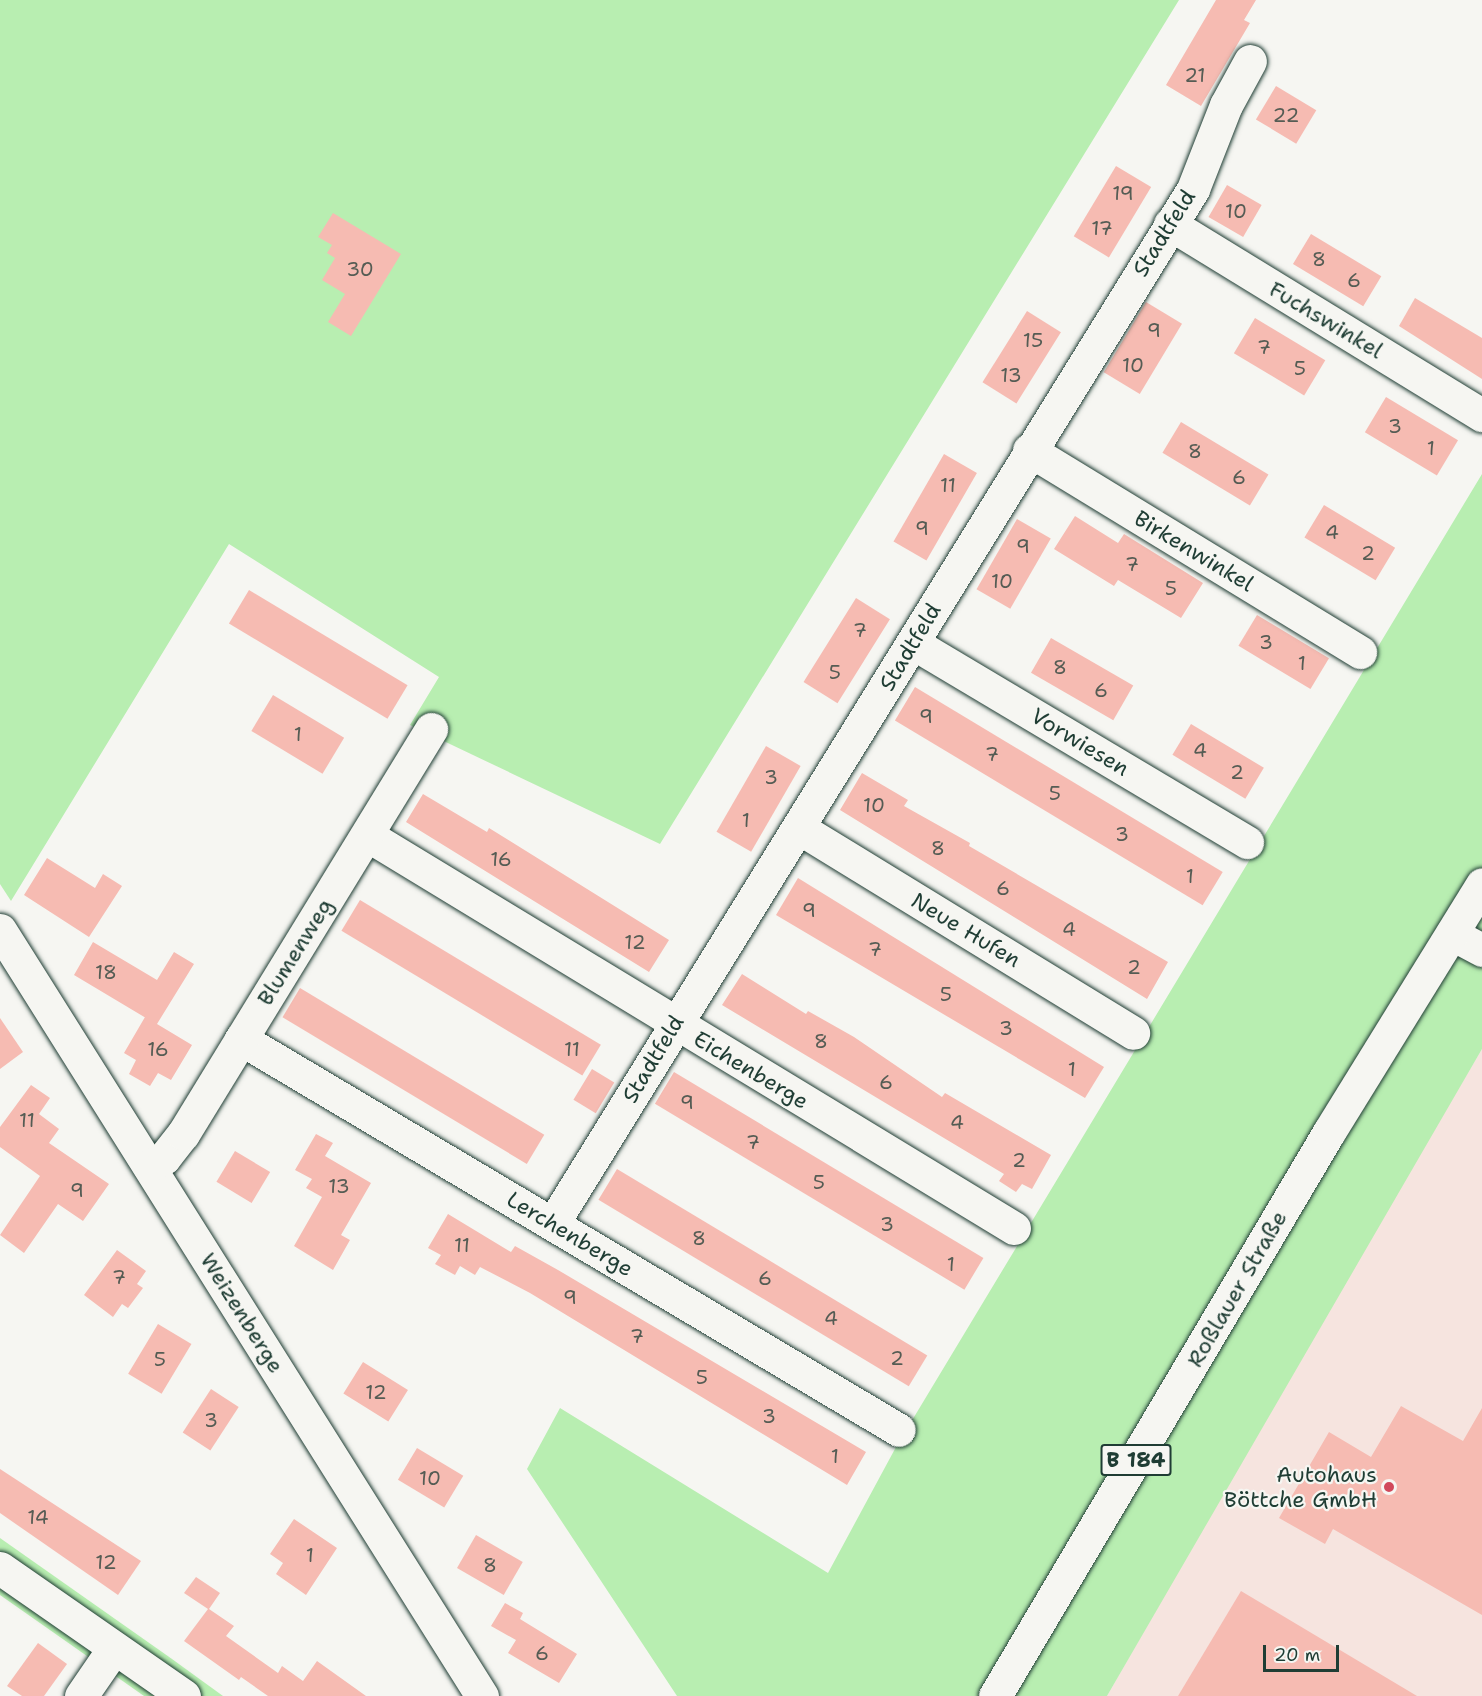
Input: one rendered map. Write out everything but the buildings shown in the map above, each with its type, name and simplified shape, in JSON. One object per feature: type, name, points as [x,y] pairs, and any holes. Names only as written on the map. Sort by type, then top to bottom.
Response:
[{"type":"street","name":"Stadtfeld","points":[[554,1224],[674,1023],[799,828],[914,643],[1029,450],[1193,189],[1226,105],[1250,61]]},
{"type":"street","name":"Fuchswinkel","points":[[1170,224],[1482,416]]},
{"type":"street","name":"Birkenwinkel","points":[[1029,450],[1360,652]]},
{"type":"street","name":"Vorwiesen","points":[[914,643],[1247,842]]},
{"type":"street","name":"Blumenweg","points":[[149,1166],[173,1148],[431,729]]},
{"type":"street","name":"Neue Hufen","points":[[799,828],[1133,1033]]},
{"type":"street","name":"Eichenberge","points":[[367,835],[1014,1228]]},
{"type":"street","name":"Roßlauer Straße","points":[[995,1696],[1335,1122],[1482,884]]},
{"type":"street","name":"Weizenberge","points":[[0,930],[482,1696]]},
{"type":"street","points":[[1452,934],[1482,950]]},
{"type":"street","name":"Lerchenberge","points":[[241,1039],[899,1430]]},
{"type":"street","points":[[0,1568],[184,1696]]},
{"type":"street","points":[[81,1696],[114,1648]]},
{"type":"shaded area","points":[[1482,1049],[1482,1696],[1107,1696],[1329,1307]]},
{"type":"green space","points":[[0,0],[1179,0],[660,844],[410,725],[439,677],[229,544],[11,901],[0,884]]},
{"type":"green space","points":[[1482,474],[1482,1049],[1107,1696],[677,1696],[527,1469],[560,1408],[828,1573],[896,1447]]},
{"type":"green space","points":[[0,1538],[223,1696],[144,1696],[0,1595]]},
{"type":"place","name":"Autohaus Böttche GmbH","points":[[1389,1487]]}]
